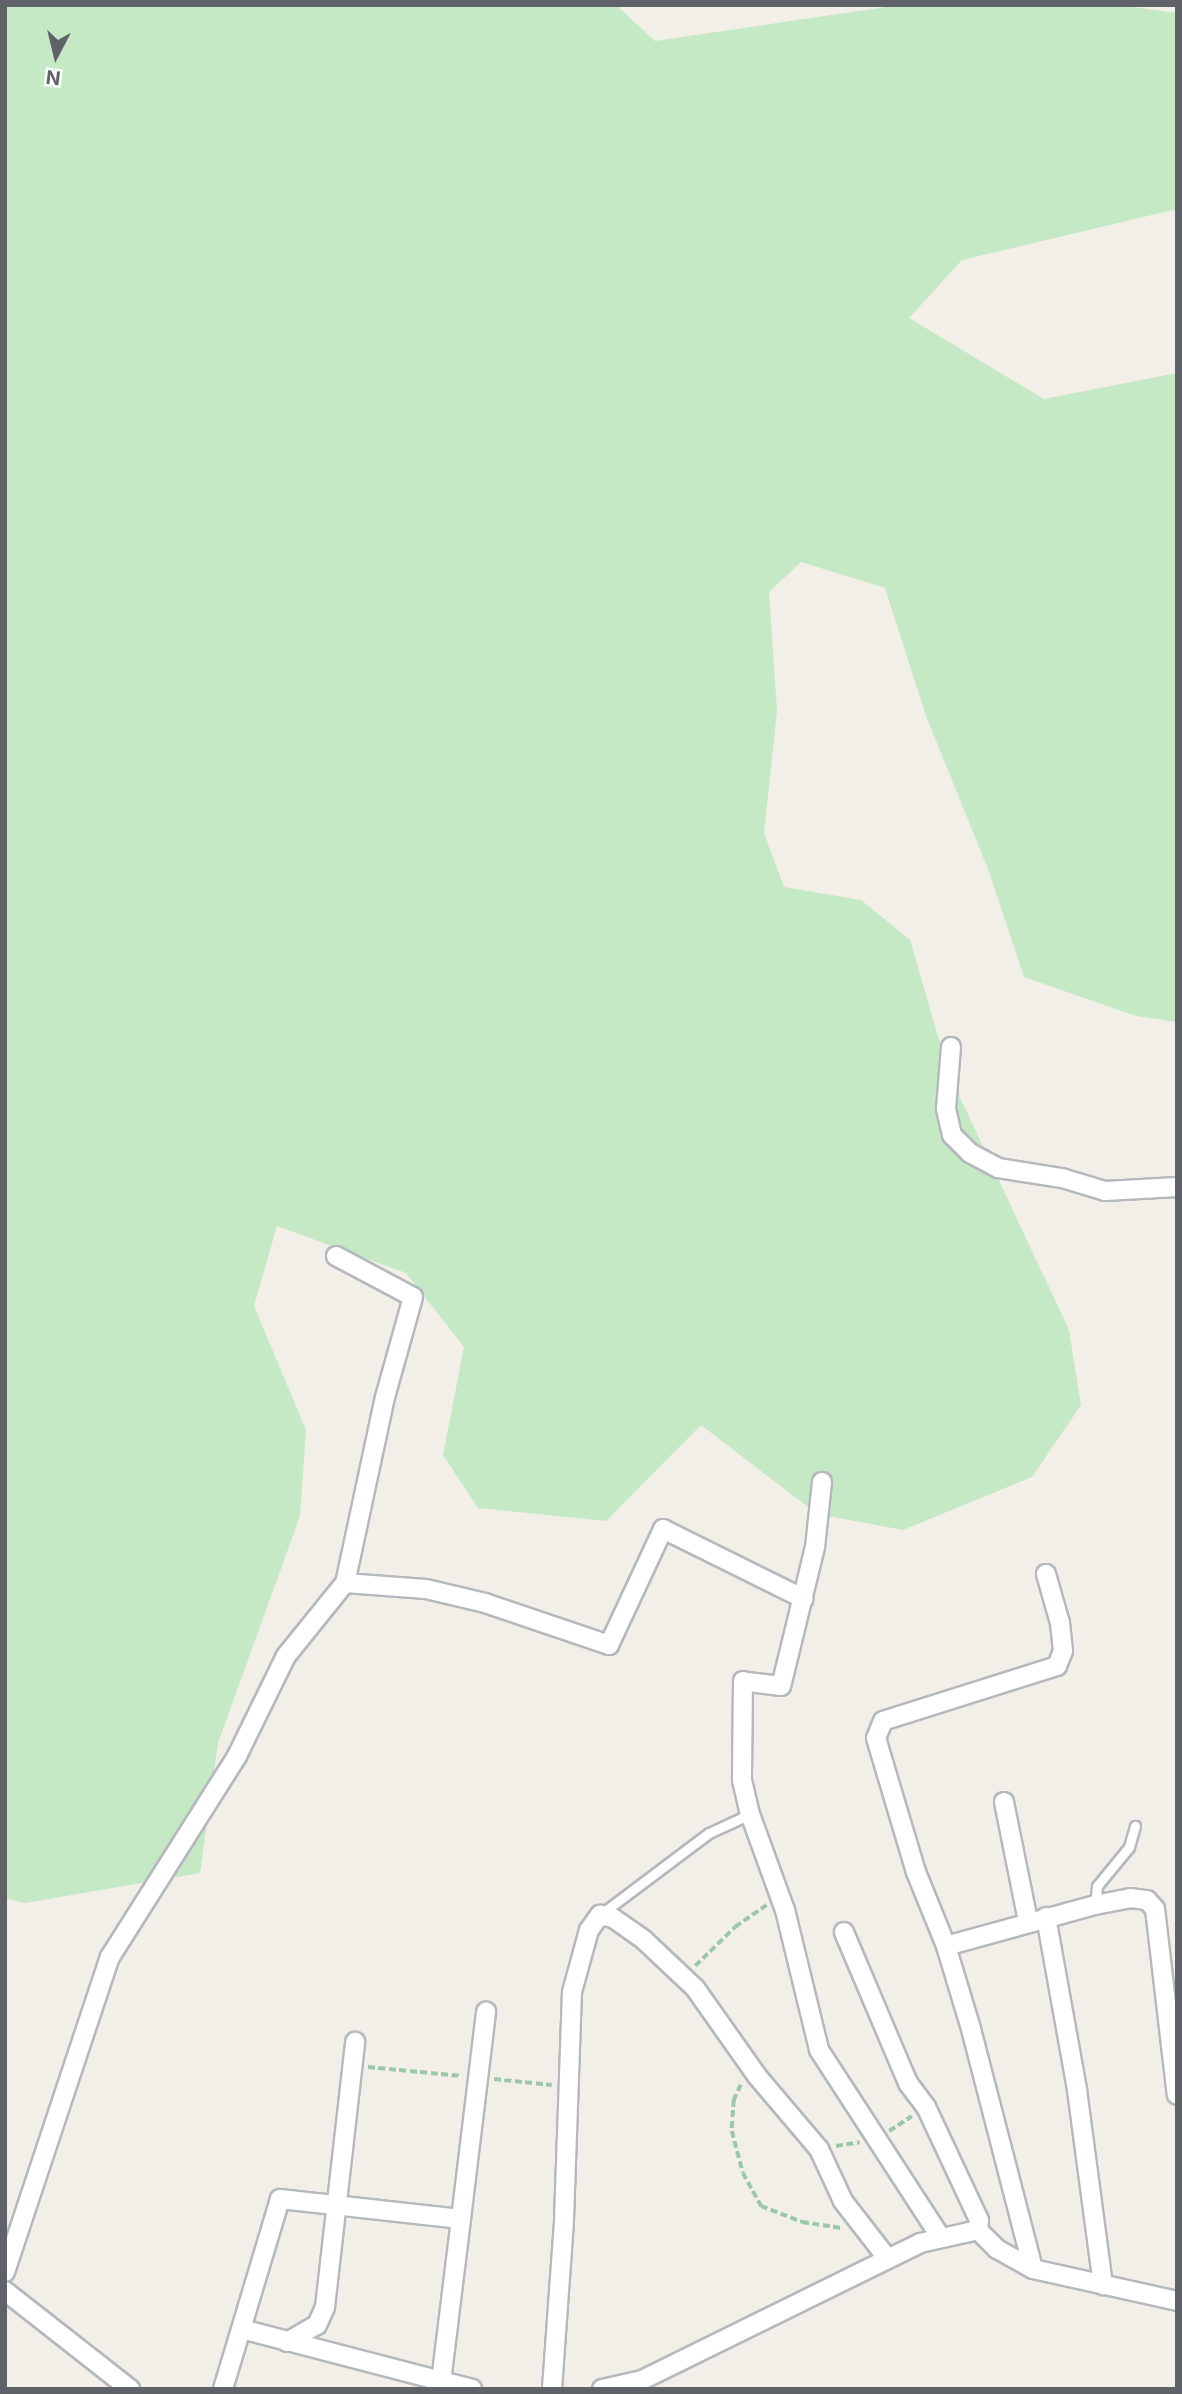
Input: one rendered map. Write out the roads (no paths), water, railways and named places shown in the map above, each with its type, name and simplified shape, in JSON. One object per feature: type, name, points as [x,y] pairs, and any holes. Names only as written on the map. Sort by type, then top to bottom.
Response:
[{"type":"street","points":[[951,1047],[946,1109],[952,1135],[970,1153],[998,1168],[1062,1178],[1105,1191],[1177,1187]]},
{"type":"street","points":[[5,2272],[110,1957],[237,1756],[286,1656],[345,1583],[385,1397],[413,1297],[336,1256]]},
{"type":"street","points":[[822,1482],[821,1515],[804,1599],[781,1686],[743,1681],[742,1780],[750,1814],[780,1896],[818,2050],[939,2235]]},
{"type":"street","points":[[345,1583],[426,1589],[485,1602],[609,1645],[663,1529],[804,1599]]},
{"type":"street","points":[[1033,2269],[946,1946],[915,1872],[877,1728],[883,1721],[1057,1666],[1063,1651],[1060,1623],[1046,1574]]},
{"type":"street","points":[[1004,1802],[1028,1921]]},
{"type":"street","points":[[946,1946],[1028,1921],[1095,1905],[1130,1898],[1147,1900],[1155,1909],[1177,2095]]},
{"type":"street","points":[[552,2389],[564,2220],[572,1992],[589,1930],[600,1916],[613,1918],[685,1978],[750,2066],[819,2149],[862,2230],[887,2259]]},
{"type":"street","points":[[1046,1917],[1077,2090],[1103,2285]]},
{"type":"street","points":[[844,1932],[908,2083],[926,2107],[979,2220],[978,2230]]},
{"type":"street","points":[[441,2381],[486,2011]]},
{"type":"street","points":[[288,2342],[317,2325],[324,2307],[355,2042]]},
{"type":"street","points":[[223,2389],[280,2199],[461,2219]]},
{"type":"street","points":[[602,2389],[642,2379],[939,2235],[978,2230]]},
{"type":"street","points":[[978,2230],[997,2249],[1033,2269],[1177,2301]]},
{"type":"street","points":[[5,2291],[130,2389]]},
{"type":"street","points":[[242,2329],[472,2389]]},
{"type":"lane","points":[[600,1916],[709,1833],[750,1814]]},
{"type":"lane","points":[[1095,1905],[1097,1886],[1129,1847],[1135,1826]]}]
